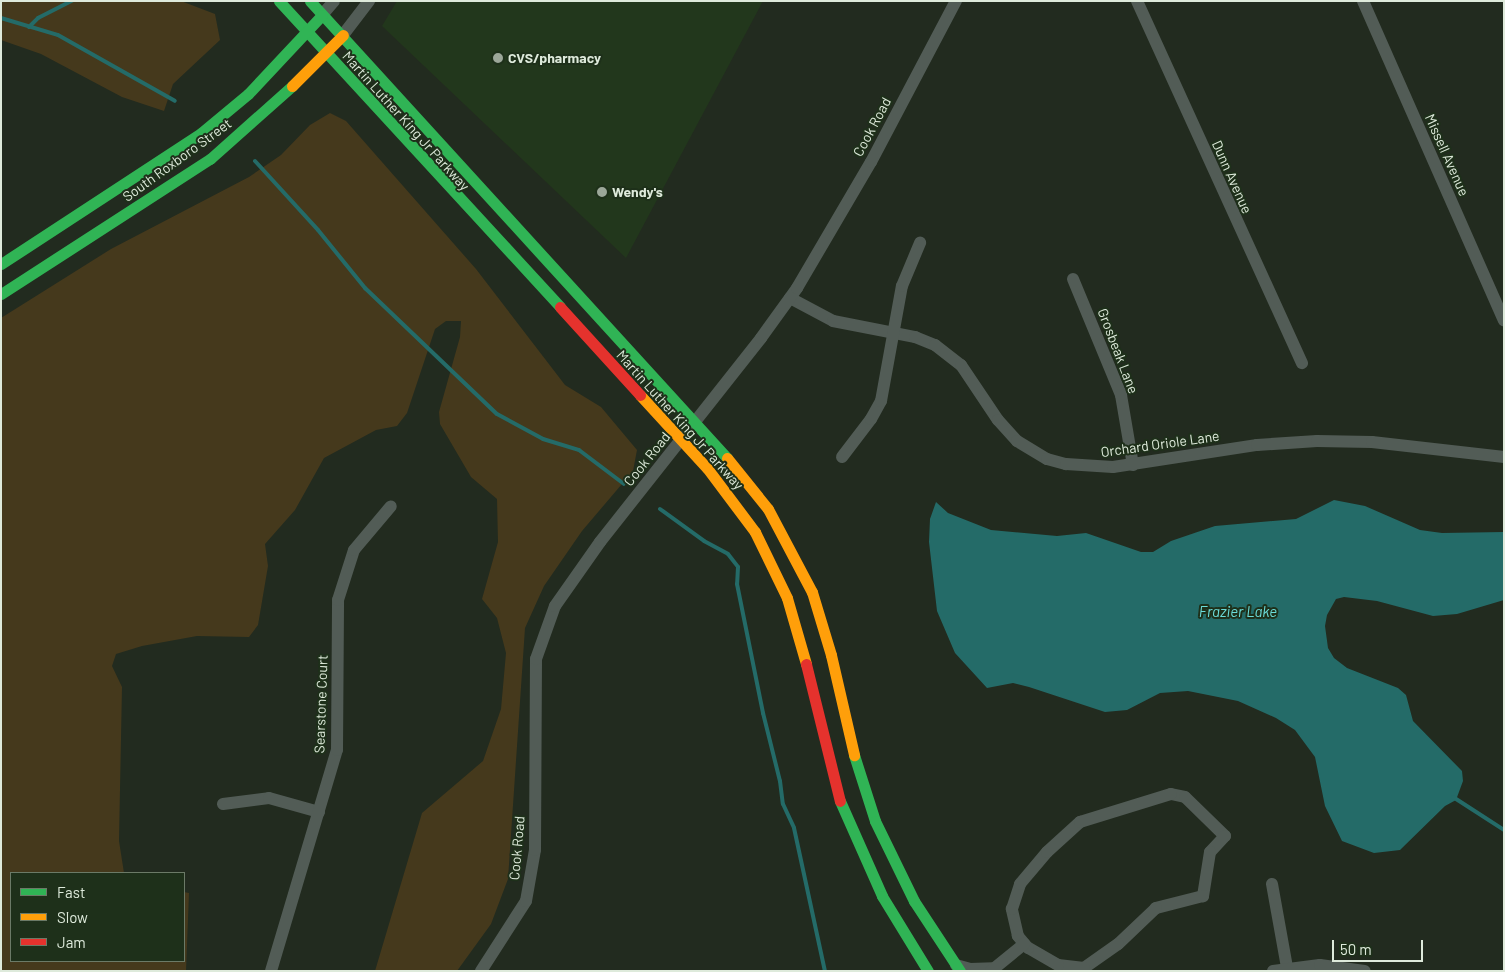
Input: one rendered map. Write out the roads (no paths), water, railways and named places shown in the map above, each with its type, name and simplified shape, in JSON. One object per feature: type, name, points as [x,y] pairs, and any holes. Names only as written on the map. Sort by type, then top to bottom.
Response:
[{"type":"main road","name":"Martin Luther King Jr Parkway","points":[[279,1],[681,441],[734,502],[771,562],[798,632],[839,799],[882,896],[928,971]]},
{"type":"main road","name":"Martin Luther King Jr Parkway","points":[[310,1],[696,422],[754,489],[798,562],[822,621],[850,742],[875,821],[914,901],[958,968]]},
{"type":"main road","name":"South Roxboro Street","points":[[1,264],[201,133],[248,94],[322,15]]},
{"type":"main road","name":"South Roxboro Street","points":[[1,294],[120,220],[210,159],[262,116],[343,35]]},
{"type":"street","name":"South Roxboro Street","points":[[322,15],[334,1]]},
{"type":"street","name":"South Roxboro Street","points":[[343,35],[369,1]]},
{"type":"street","name":"Cook Road","points":[[481,971],[517,920],[526,901],[532,872],[535,832],[535,680],[542,637],[563,594],[600,542],[696,422],[790,298],[870,162],[956,1]]},
{"type":"street","name":"Dunn Avenue","points":[[1137,1],[1302,363]]},
{"type":"street","name":"Missell Avenue","points":[[1363,1],[1504,320]]},
{"type":"street","points":[[842,457],[877,410],[902,286],[920,243]]},
{"type":"street","name":"Grosbeak Lane","points":[[1074,279],[1121,396],[1132,465]]},
{"type":"street","name":"Orchard Oriole Lane","points":[[790,298],[833,321],[915,337],[949,354],[971,376],[1005,430],[1031,451],[1066,464],[1098,468],[1132,465],[1257,445],[1317,441],[1372,442],[1504,457]]},
{"type":"street","name":"Searstone Court","points":[[271,971],[337,750],[338,600],[354,550],[391,506]]},
{"type":"street","points":[[1170,794],[1184,797],[1225,836],[1210,852],[1203,896],[1156,908],[1118,944],[1084,969],[1058,965],[1041,958],[1024,944],[1014,924],[1012,909],[1020,884],[1064,836],[1080,822],[1170,794]]},
{"type":"street","points":[[223,804],[269,798],[319,812]]},
{"type":"street","points":[[1272,884],[1287,967]]},
{"type":"street","points":[[958,968],[992,969],[1024,944]]},
{"type":"street","points":[[1274,971],[1287,967],[1339,966],[1364,971]]},
{"type":"water","name":"Frazier Lake","points":[[1334,500],[1365,506],[1420,530],[1442,533],[1504,532],[1504,600],[1457,614],[1433,616],[1377,601],[1344,597],[1336,599],[1327,615],[1325,626],[1328,648],[1334,658],[1347,668],[1398,688],[1406,695],[1413,721],[1462,771],[1463,781],[1456,800],[1445,806],[1400,850],[1374,853],[1342,841],[1325,806],[1315,757],[1295,730],[1276,718],[1238,701],[1188,691],[1160,693],[1127,710],[1105,712],[1013,683],[987,688],[955,653],[937,611],[929,542],[930,519],[936,502],[948,513],[991,530],[1057,536],[1086,533],[1141,552],[1153,552],[1171,541],[1215,526],[1296,519]]},
{"type":"waterway","points":[[29,27],[38,18],[72,1]]},
{"type":"waterway","points":[[1,18],[58,35],[175,101]]},
{"type":"waterway","points":[[255,161],[318,230],[365,288],[497,414],[543,439],[579,450],[624,484]]},
{"type":"waterway","points":[[660,509],[704,541],[728,554],[738,567],[737,584],[763,713],[780,781],[783,804],[794,828],[825,971]]},
{"type":"waterway","points":[[1453,797],[1504,830]]},
{"type":"place","name":"CVS/pharmacy","points":[[498,58]]},
{"type":"place","name":"Wendy's","points":[[602,192]]}]
